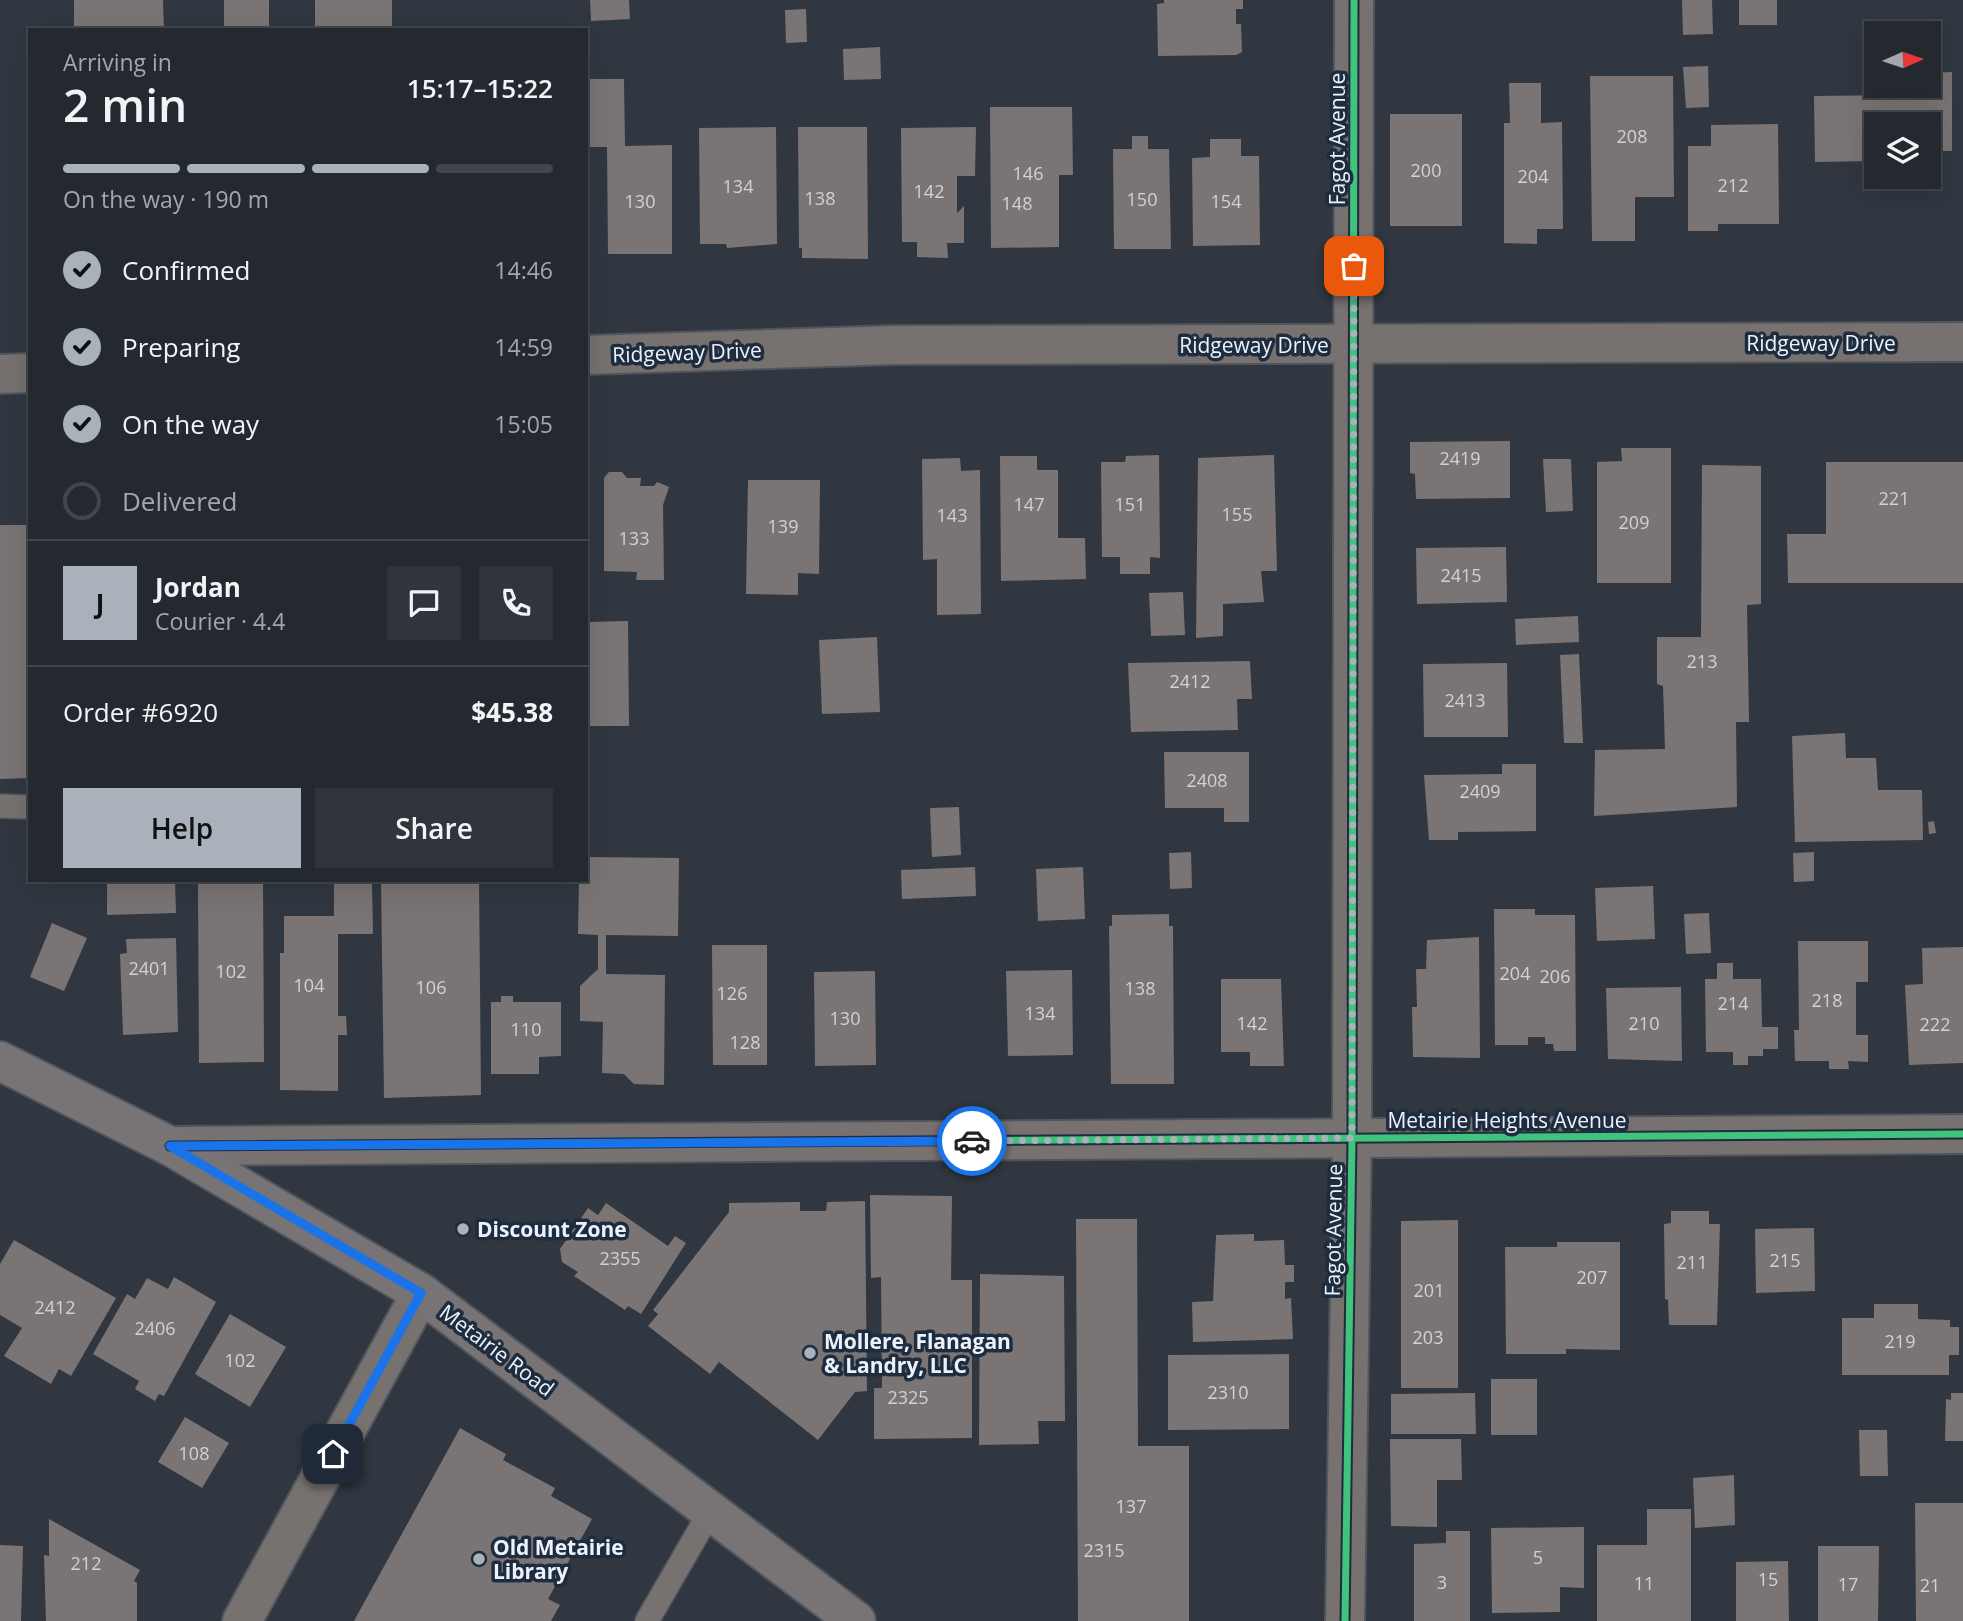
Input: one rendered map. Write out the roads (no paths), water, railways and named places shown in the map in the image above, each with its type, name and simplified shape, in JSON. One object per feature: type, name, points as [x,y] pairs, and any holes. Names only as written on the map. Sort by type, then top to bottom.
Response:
[{"type":"main road","name":"Metairie Road","points":[[0,1061],[170,1146],[421,1293],[710,1511],[838,1615]]},
{"type":"street","name":"Fagot Avenue","points":[[1345,1621],[1352,1138],[1354,0]]},
{"type":"street","name":"Ridgeway Drive","points":[[588,355],[895,345],[1963,342]]},
{"type":"street","points":[[0,374],[28,373]]},
{"type":"street","name":"Metairie Heights Avenue","points":[[170,1146],[1963,1134]]},
{"type":"street","points":[[242,1621],[421,1293]]},
{"type":"lane","points":[[0,806],[28,807]]},
{"type":"lane","points":[[647,1621],[710,1511]]},
{"type":"place","name":"Discount Zone","points":[[463,1229]]},
{"type":"place","name":"Mollere, Flanagan & Landry, LLC","points":[[810,1353]]},
{"type":"place","name":"Old Metairie Library","points":[[479,1559]]}]
